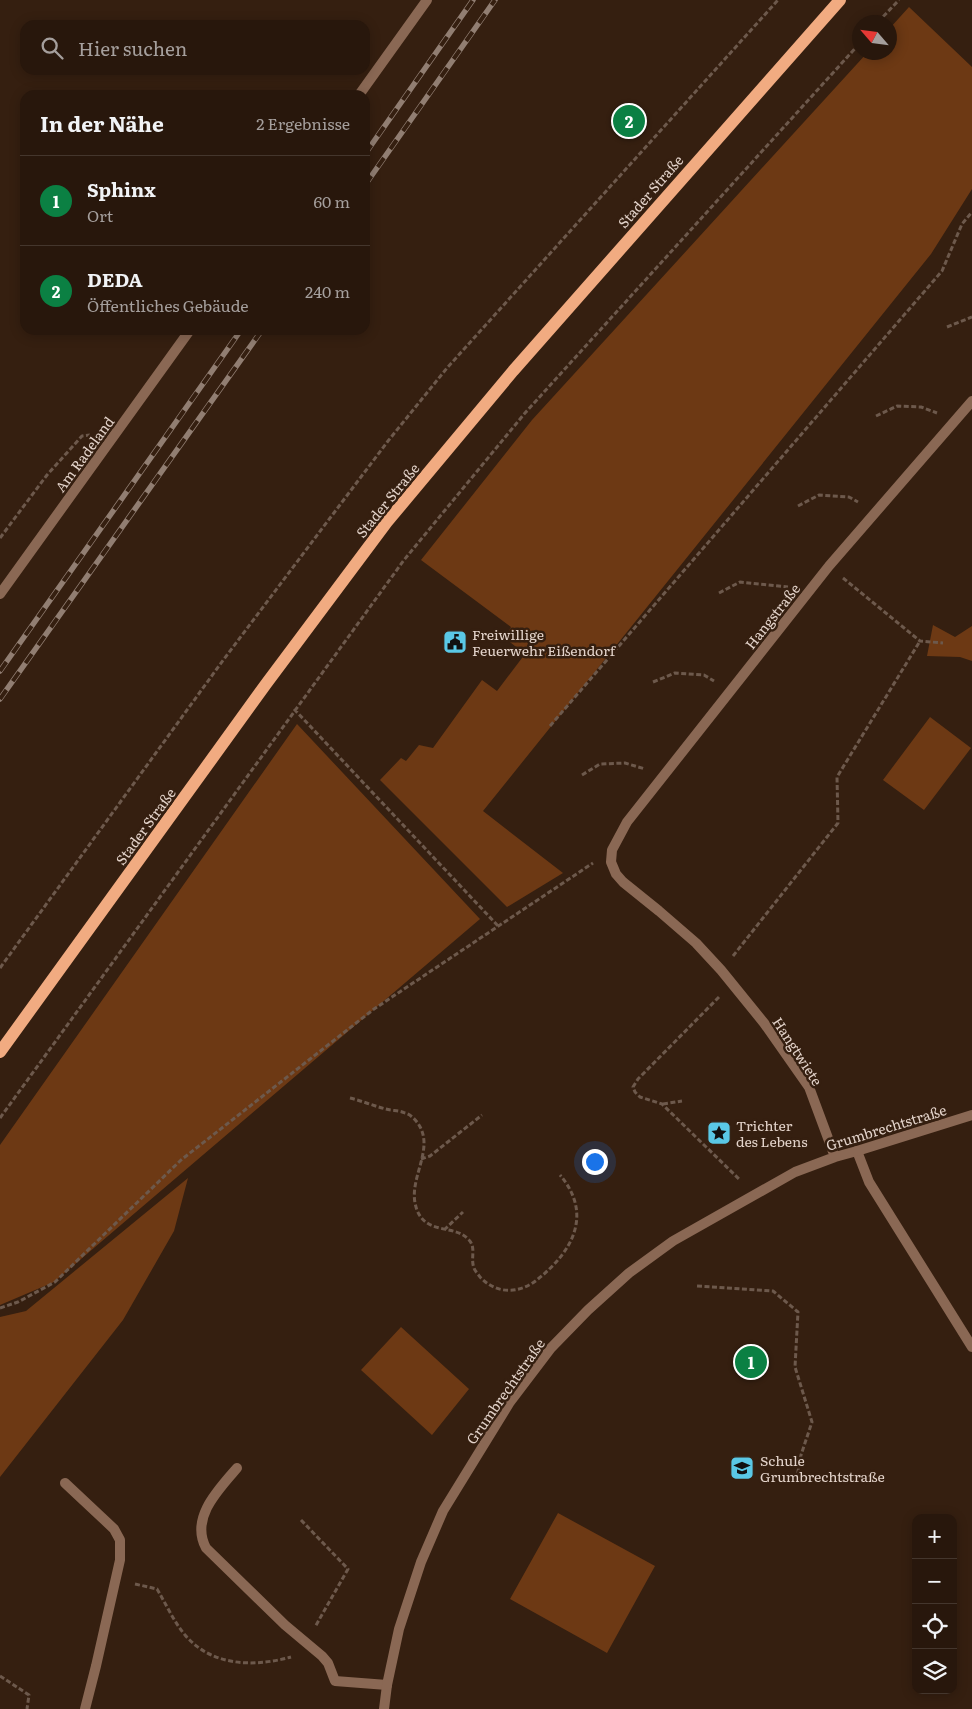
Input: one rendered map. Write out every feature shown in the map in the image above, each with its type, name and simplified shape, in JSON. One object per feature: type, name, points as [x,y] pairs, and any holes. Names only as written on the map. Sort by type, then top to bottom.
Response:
[{"type":"main road","name":"Stader Straße","points":[[0,1052],[266,684],[388,522],[513,370],[840,0]]},
{"type":"street","points":[[363,90],[427,0]]},
{"type":"street","name":"Am Radeland","points":[[0,594],[186,335]]},
{"type":"street","name":"Hangstraße","points":[[611,859],[612,850],[619,834],[730,690],[829,566],[972,401]]},
{"type":"street","name":"Hangtwiete","points":[[611,859],[616,874],[623,882],[696,943],[733,984],[764,1023],[808,1087],[835,1156]]},
{"type":"street","name":"Grumbrechtstraße","points":[[384,1709],[387,1685],[399,1630],[418,1570],[443,1511],[479,1450],[516,1395],[551,1348],[588,1310],[629,1273],[673,1241],[795,1172],[835,1156],[857,1151],[972,1115]]},
{"type":"street","points":[[857,1151],[869,1182],[972,1347]]},
{"type":"street","points":[[237,1468],[220,1487],[201,1522],[200,1534],[206,1548],[285,1625],[322,1656],[328,1663],[335,1681],[387,1685]]},
{"type":"street","points":[[65,1483],[114,1529],[120,1540],[120,1560],[85,1709]]},
{"type":"path","points":[[0,968],[224,659],[388,441],[447,368],[778,0]]},
{"type":"path","points":[[884,15],[898,0]]},
{"type":"path","points":[[0,1118],[404,560],[526,413],[852,52]]},
{"type":"path","points":[[550,726],[942,271],[962,224],[972,212]]},
{"type":"path","points":[[947,327],[972,318]]},
{"type":"path","points":[[876,416],[897,406],[921,407],[956,419]]},
{"type":"path","points":[[0,538],[47,475],[82,436],[118,430]]},
{"type":"path","points":[[798,506],[819,495],[849,497],[876,511]]},
{"type":"path","points":[[829,566],[920,642],[943,643]]},
{"type":"path","points":[[719,593],[740,582],[810,590]]},
{"type":"path","points":[[721,970],[838,823],[837,777],[920,642]]},
{"type":"path","points":[[654,682],[675,673],[704,675],[730,690]]},
{"type":"path","points":[[294,710],[499,927]]},
{"type":"path","points":[[582,775],[600,764],[625,763],[664,775]]},
{"type":"path","points":[[0,1308],[18,1302],[55,1282],[182,1160],[374,1009],[586,867],[596,862],[611,859]]},
{"type":"path","points":[[682,1101],[662,1104],[640,1097],[633,1087],[638,1079],[733,984]]},
{"type":"path","points":[[350,1098],[407,1113],[419,1124],[424,1136],[424,1145],[415,1191],[417,1209],[427,1222],[468,1238],[473,1245],[474,1268],[489,1286],[501,1290],[522,1288],[536,1281],[556,1262],[573,1236],[577,1224],[576,1201],[569,1185],[560,1175]]},
{"type":"path","points":[[662,1104],[755,1194]]},
{"type":"path","points":[[421,1159],[430,1156],[482,1115]]},
{"type":"path","points":[[444,1230],[463,1212]]},
{"type":"path","points":[[697,1286],[773,1291],[798,1312],[796,1367],[812,1422],[802,1455],[798,1477]]},
{"type":"path","points":[[115,1580],[157,1589],[185,1635],[213,1656],[224,1661],[249,1663],[291,1657],[306,1642],[348,1569],[301,1520]]},
{"type":"path","points":[[0,1676],[29,1695],[27,1709]]},
{"type":"shaded area","points":[[909,7],[972,67],[972,189],[931,254],[483,811],[563,873],[507,907],[380,780],[401,758],[406,761],[419,745],[433,748],[482,680],[497,691],[525,654],[505,638],[511,627],[421,560],[532,420],[861,60],[897,60],[897,20]]},
{"type":"shaded area","points":[[933,625],[955,637],[972,626],[972,661],[960,657],[927,656]]},
{"type":"shaded area","points":[[930,717],[971,748],[924,810],[883,780]]},
{"type":"shaded area","points":[[297,724],[480,919],[54,1282],[0,1305],[0,1145]]},
{"type":"shaded area","points":[[188,1178],[174,1231],[123,1320],[0,1477],[0,1317],[26,1311]]},
{"type":"shaded area","points":[[401,1327],[469,1389],[432,1435],[361,1370]]},
{"type":"shaded area","points":[[558,1513],[655,1566],[607,1653],[510,1599]]},
{"type":"railway","points":[[370,147],[473,0]]},
{"type":"railway","points":[[370,178],[495,0]]},
{"type":"railway","points":[[0,671],[237,335]]},
{"type":"railway","points":[[0,699],[258,335]]},
{"type":"place","name":"DEDA","points":[[629,121]]},
{"type":"place","name":"Freiwillige Feuerwehr Eißendorf","points":[[455,642]]},
{"type":"place","name":"Trichter des Lebens","points":[[719,1133]]},
{"type":"place","name":"Sphinx","points":[[751,1362]]},
{"type":"place","name":"Schule Grumbrechtstraße","points":[[742,1468]]}]
